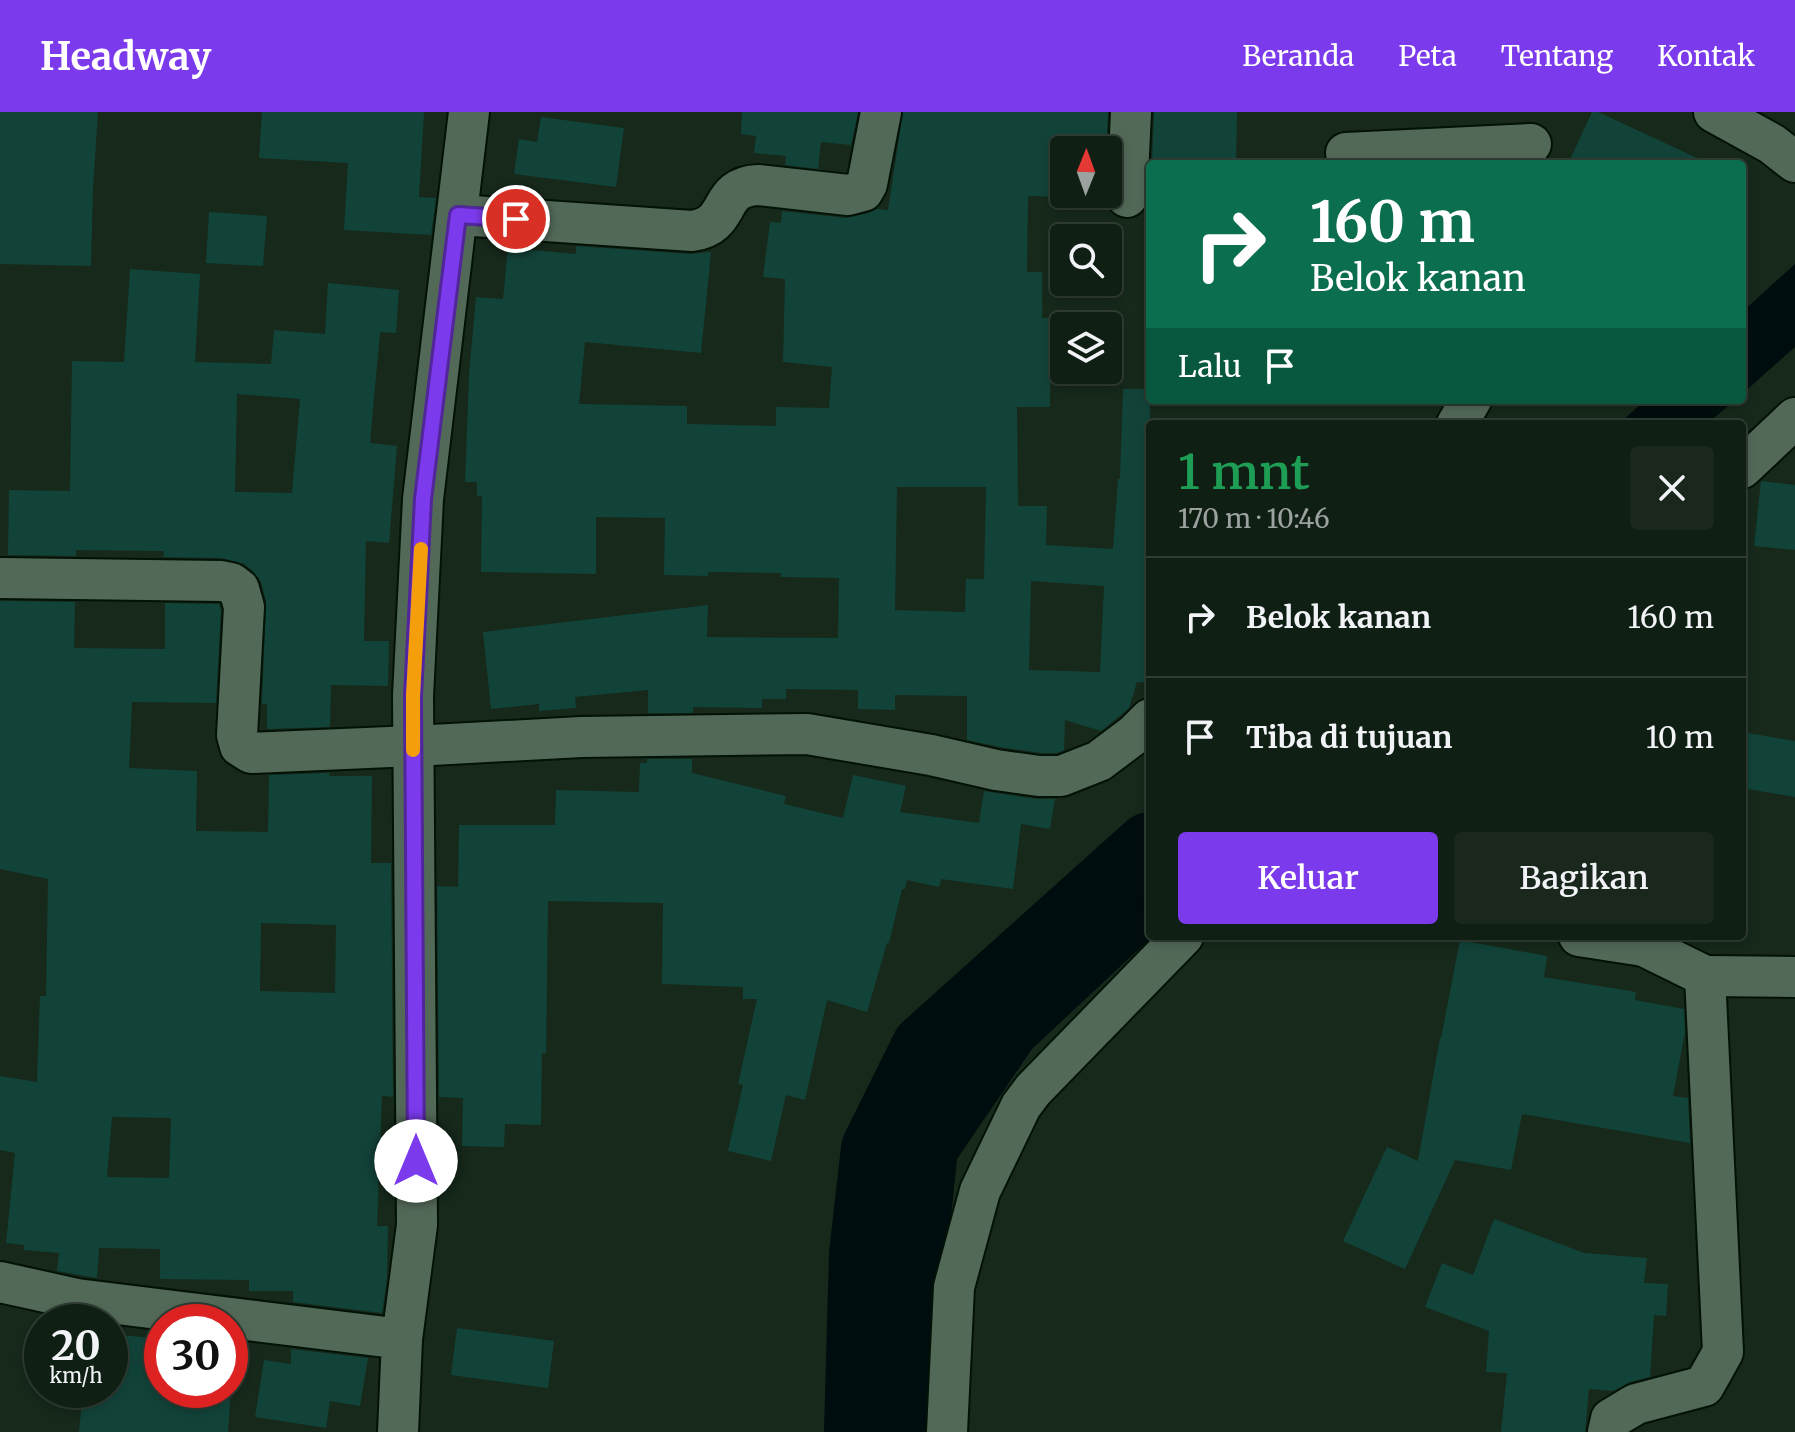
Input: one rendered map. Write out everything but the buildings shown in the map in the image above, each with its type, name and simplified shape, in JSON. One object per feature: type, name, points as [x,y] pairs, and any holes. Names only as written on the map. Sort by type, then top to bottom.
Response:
[{"type":"street","points":[[398,1432],[402,1339],[417,1225],[413,696],[423,499],[469,112]]},
{"type":"street","points":[[458,215],[692,231],[714,224],[728,199],[747,185],[848,195],[863,191],[867,184],[881,112]]},
{"type":"street","points":[[1127,197],[1131,112]]},
{"type":"street","points":[[1714,112],[1772,144],[1795,162]]},
{"type":"street","points":[[1346,153],[1530,140]]},
{"type":"street","points":[[1746,464],[1795,418]]},
{"type":"street","points":[[0,578],[161,579],[231,583],[239,589],[244,607],[237,735],[240,746],[251,753],[581,737],[807,734],[931,755],[996,770],[1061,776],[1099,761],[1146,723]]},
{"type":"street","points":[[947,1432],[954,1287],[980,1191],[1021,1106],[1033,1090],[1179,940]]},
{"type":"street","points":[[1644,941],[1705,976],[1795,977]]},
{"type":"street","points":[[1608,1432],[1611,1419],[1636,1404],[1704,1386],[1723,1352],[1705,976]]},
{"type":"street","points":[[0,1282],[77,1299],[402,1339]]},
{"type":"shaded area","points":[[1795,264],[1795,347],[1746,390],[1746,308]]},
{"type":"shaded area","points":[[1641,404],[1730,404],[1712,420],[1623,420]]},
{"type":"shaded area","points":[[1146,854],[1146,940],[1149,940],[1032,1049],[957,1159],[944,1285],[938,1432],[866,1432],[872,1290],[897,1147],[954,1037],[1039,950]]},
{"type":"waterway","points":[[859,1432],[864,1254],[876,1149],[926,1048],[1146,851]]},
{"type":"slow traffic","points":[[413,750],[421,549]]},
{"type":"route","points":[[416,1161],[413,696],[423,499],[458,215],[516,219]]}]
